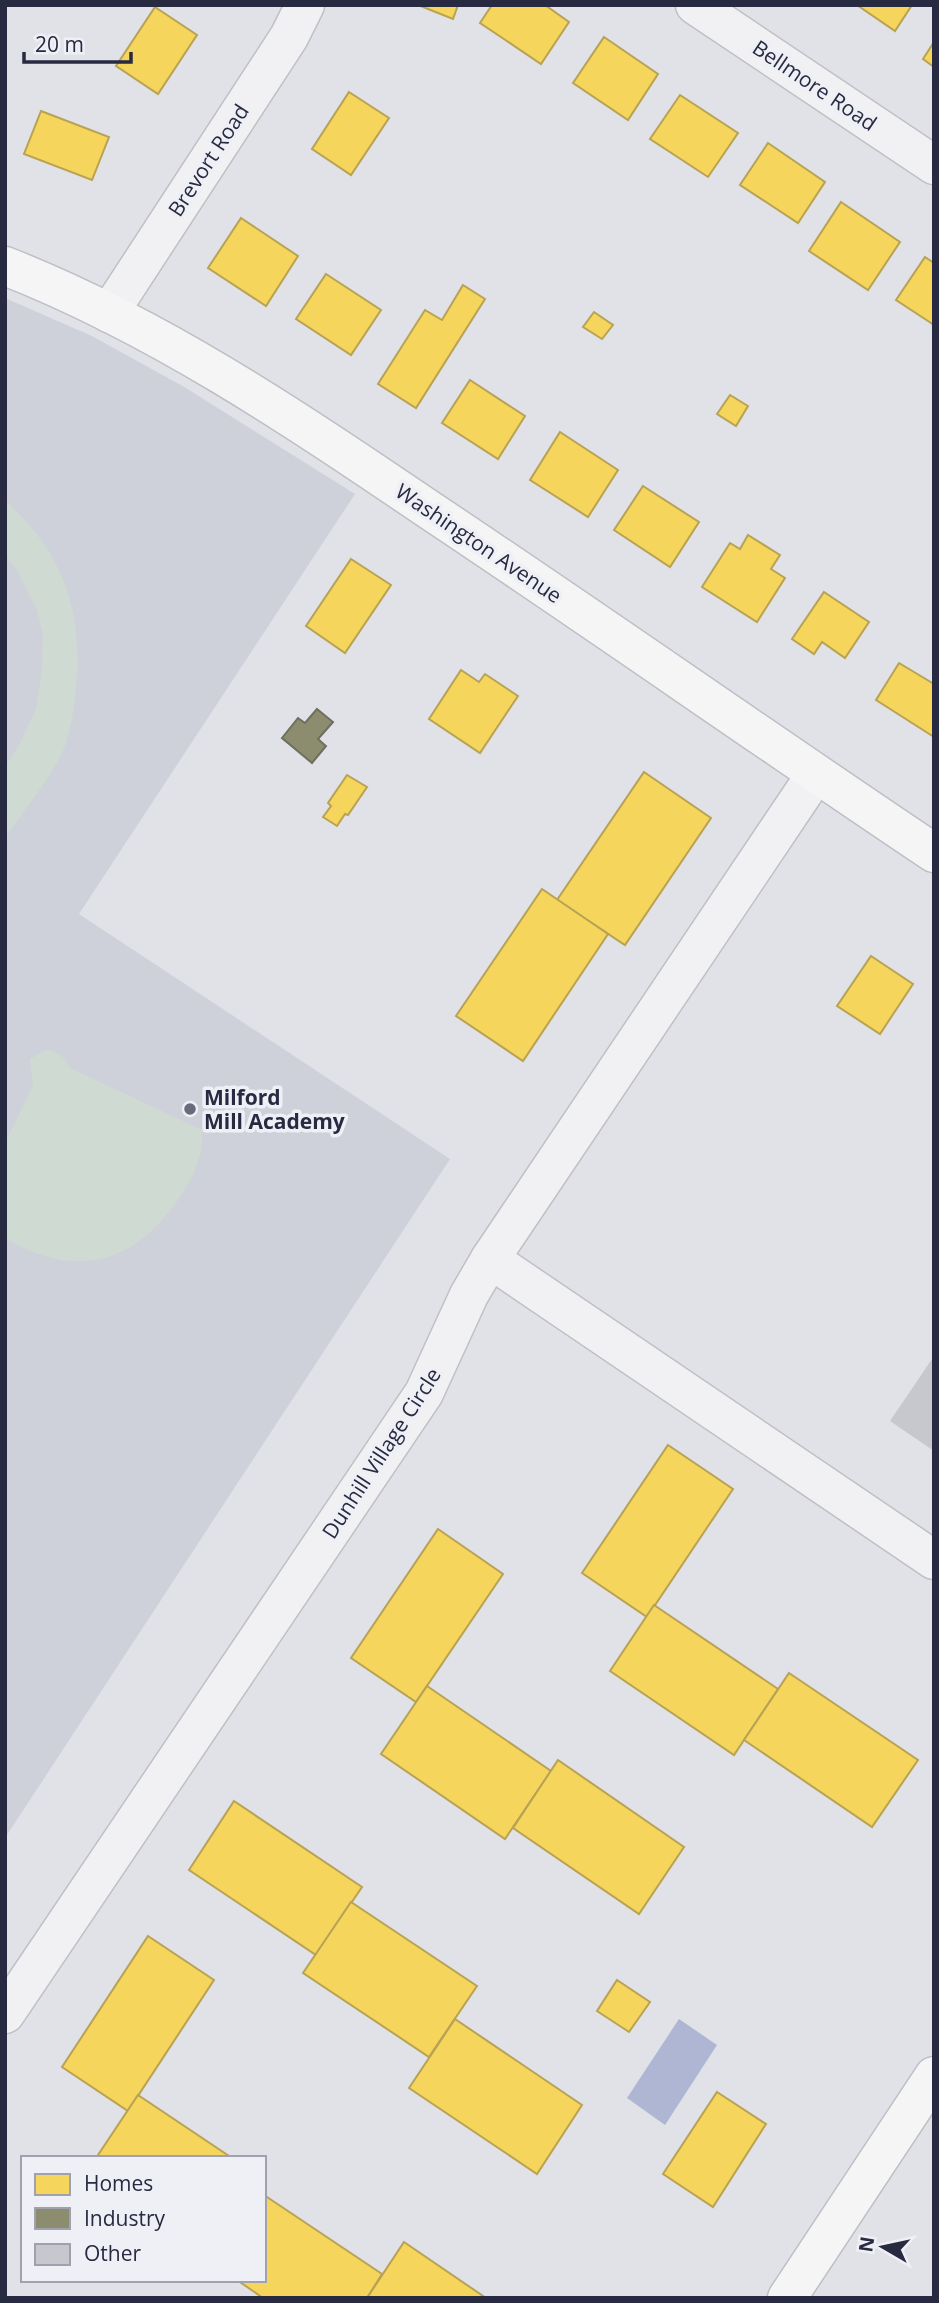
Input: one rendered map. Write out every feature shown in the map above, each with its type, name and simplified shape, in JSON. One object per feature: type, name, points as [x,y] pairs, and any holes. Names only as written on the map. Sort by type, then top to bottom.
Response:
[{"type":"main road","name":"Washington Avenue","points":[[5,266],[109,313],[200,361],[321,437],[934,853]]},
{"type":"main road","points":[[787,2298],[934,2076]]},
{"type":"street","name":"Brevort Road","points":[[109,313],[289,37],[304,5]]},
{"type":"street","name":"Bellmore Road","points":[[695,5],[934,165]]},
{"type":"street","name":"Dunhill Village Circle","points":[[5,2014],[424,1393],[468,1294],[490,1259],[816,774]]},
{"type":"street","points":[[490,1259],[934,1560]]},
{"type":"shaded area","name":"Milford Mill Academy","points":[[5,298],[92,336],[186,388],[355,494],[79,914],[450,1159],[5,1838]]},
{"type":"shaded area","points":[[5,501],[26,521],[57,565],[73,614],[77,668],[72,721],[62,752],[47,779],[5,838],[5,767],[36,709],[42,670],[43,635],[37,610],[17,570],[5,554]]},
{"type":"shaded area","points":[[46,1050],[61,1055],[70,1068],[202,1130],[201,1150],[195,1169],[175,1204],[138,1242],[98,1260],[54,1258],[30,1251],[5,1238],[5,1143],[33,1086],[30,1059]]},
{"type":"water","points":[[679,2019],[717,2045],[665,2125],[627,2098]]},
{"type":"building: Homes","points":[[418,5],[458,5],[453,19]]},
{"type":"building: Homes","points":[[492,5],[545,5],[569,22],[541,64],[480,23]]},
{"type":"building: Homes","points":[[857,5],[912,5],[895,31]]},
{"type":"building: Homes","points":[[155,7],[197,35],[158,94],[116,66]]},
{"type":"building: Homes","points":[[604,37],[658,74],[628,120],[573,83]]},
{"type":"building: Homes","points":[[934,42],[934,67],[923,59]]},
{"type":"building: Homes","points":[[349,92],[389,118],[351,175],[312,149]]},
{"type":"building: Homes","points":[[680,95],[738,133],[708,177],[650,139]]},
{"type":"building: Homes","points":[[41,111],[109,137],[92,180],[24,154]]},
{"type":"building: Homes","points":[[768,143],[825,182],[798,223],[740,185]]},
{"type":"building: Homes","points":[[841,202],[900,242],[868,290],[809,251]]},
{"type":"building: Homes","points":[[241,218],[298,256],[266,306],[208,268]]},
{"type":"building: Homes","points":[[925,257],[934,263],[934,325],[896,300]]},
{"type":"building: Homes","points":[[326,274],[381,310],[351,355],[296,319]]},
{"type":"building: Homes","points":[[463,285],[485,299],[416,408],[378,384],[425,310],[442,320]]},
{"type":"building: Homes","points":[[594,312],[613,325],[602,339],[583,327]]},
{"type":"building: Homes","points":[[470,380],[525,416],[498,459],[442,423]]},
{"type":"building: Homes","points":[[730,395],[748,406],[736,426],[717,414]]},
{"type":"building: Homes","points":[[560,432],[618,470],[588,517],[530,480]]},
{"type":"building: Homes","points":[[643,486],[699,522],[670,567],[614,530]]},
{"type":"building: Homes","points":[[748,535],[780,555],[771,569],[785,578],[757,622],[702,587],[730,543],[740,549]]},
{"type":"building: Homes","points":[[351,559],[391,585],[345,653],[306,626]]},
{"type":"building: Homes","points":[[824,592],[869,622],[845,658],[822,642],[814,654],[792,639]]},
{"type":"building: Homes","points":[[899,663],[934,684],[934,737],[876,700]]},
{"type":"building: Homes","points":[[461,670],[479,682],[485,674],[518,696],[480,753],[429,719]]},
{"type":"building: Homes","points":[[644,772],[711,818],[625,945],[557,900]]},
{"type":"building: Homes","points":[[347,775],[367,787],[337,826],[323,817],[331,806],[328,803]]},
{"type":"building: Homes","points":[[542,889],[608,934],[523,1061],[456,1016]]},
{"type":"building: Homes","points":[[871,956],[913,984],[880,1034],[837,1006]]},
{"type":"building: Homes","points":[[668,1445],[733,1489],[647,1617],[582,1573]]},
{"type":"building: Homes","points":[[438,1529],[503,1574],[416,1702],[351,1658]]},
{"type":"building: Homes","points":[[654,1605],[778,1689],[734,1755],[610,1671]]},
{"type":"building: Homes","points":[[789,1673],[918,1760],[872,1827],[744,1740]]},
{"type":"building: Homes","points":[[427,1686],[551,1771],[505,1839],[381,1754]]},
{"type":"building: Homes","points":[[558,1760],[684,1847],[639,1914],[513,1828]]},
{"type":"building: Homes","points":[[234,1801],[362,1887],[316,1955],[189,1870]]},
{"type":"building: Homes","points":[[351,1902],[477,1986],[429,2057],[303,1973]]},
{"type":"building: Homes","points":[[148,1936],[214,1980],[128,2111],[62,2067]]},
{"type":"building: Homes","points":[[617,1980],[650,2002],[629,2032],[597,2011]]},
{"type":"building: Homes","points":[[455,2019],[582,2105],[537,2174],[409,2088]]},
{"type":"building: Homes","points":[[717,2092],[766,2124],[713,2207],[663,2174]]},
{"type":"building: Homes","points":[[138,2095],[229,2156],[97,2156]]},
{"type":"building: Homes","points":[[266,2196],[382,2274],[367,2298],[263,2298],[240,2282],[266,2282]]},
{"type":"building: Homes","points":[[404,2242],[486,2298],[367,2298]]},
{"type":"building: Industry","points":[[317,709],[333,722],[318,739],[326,746],[312,763],[282,738],[298,718],[305,723]]},
{"type":"building: Other","points":[[934,1356],[934,1451],[890,1421]]},
{"type":"place","name":"Milford Mill Academy","points":[[190,1109]]}]
